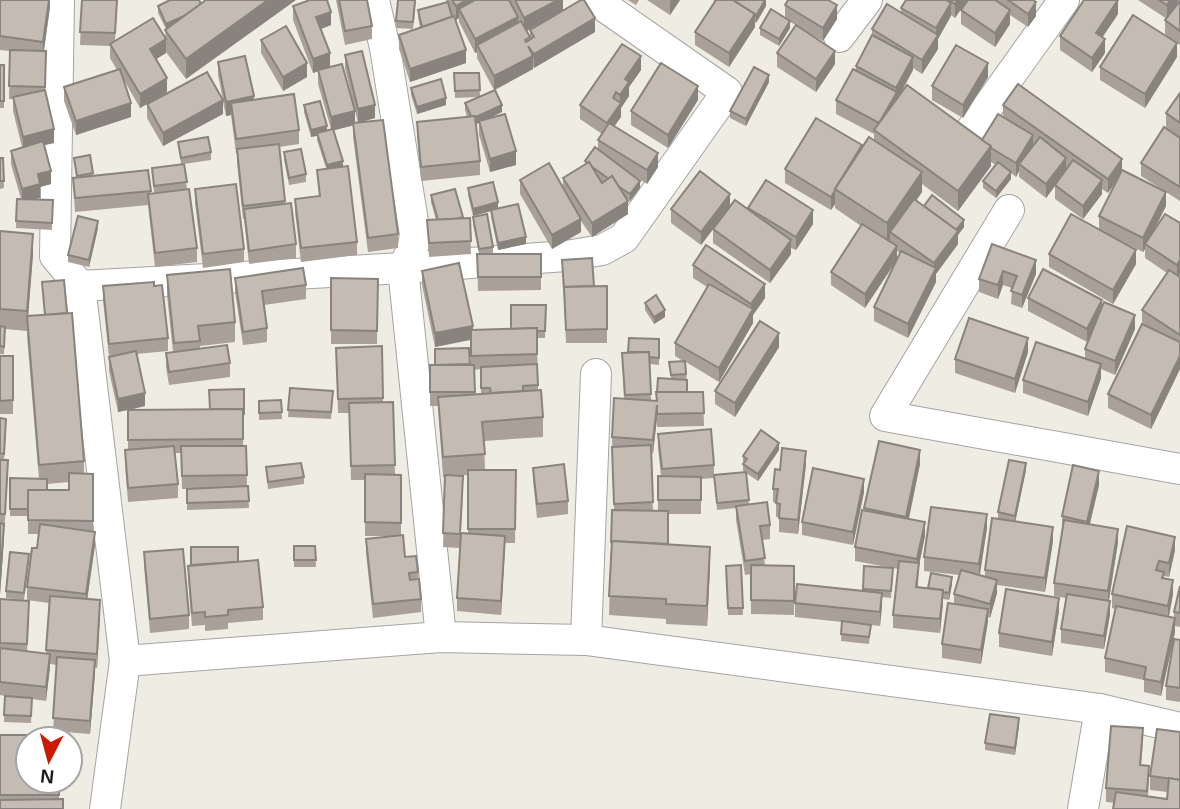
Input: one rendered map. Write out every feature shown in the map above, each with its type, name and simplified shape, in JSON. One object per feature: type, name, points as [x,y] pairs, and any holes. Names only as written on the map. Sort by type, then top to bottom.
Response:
[{"type":"street","points":[[55,256],[59,0]]},
{"type":"street","points":[[374,0],[385,48],[415,234],[414,247],[403,268],[441,637]]},
{"type":"street","points":[[80,286],[566,256],[602,250],[624,238],[727,92],[595,0]]},
{"type":"street","points":[[839,37],[867,0]]},
{"type":"street","points":[[971,130],[1064,0]]},
{"type":"street","points":[[1009,210],[885,416],[1180,468]]},
{"type":"street","points":[[27,240],[55,256],[80,286],[125,661],[104,809]]},
{"type":"street","points":[[586,640],[596,374]]},
{"type":"street","points":[[125,661],[441,637],[586,640],[1100,709],[1180,728]]},
{"type":"street","points":[[1083,809],[1100,709]]},
{"type":"building","points":[[0,0],[49,0],[43,42],[0,36]]},
{"type":"building","points":[[82,0],[117,0],[115,33],[80,32]]},
{"type":"building","points":[[170,0],[199,0],[201,4],[166,24],[158,6]]},
{"type":"building","points":[[206,0],[268,0],[186,59],[165,30]]},
{"type":"building","points":[[310,0],[327,0],[331,12],[316,17],[330,53],[313,59],[293,6]]},
{"type":"building","points":[[339,0],[367,0],[372,26],[345,31]]},
{"type":"building","points":[[398,0],[415,0],[413,22],[396,21]]},
{"type":"building","points":[[452,0],[467,0],[456,6]]},
{"type":"building","points":[[475,0],[509,0],[518,17],[475,39],[459,9]]},
{"type":"building","points":[[515,0],[558,0],[524,18]]},
{"type":"building","points":[[584,0],[595,18],[534,54],[528,46],[533,56],[494,76],[477,45],[521,21],[530,37],[526,42],[534,37],[530,30]]},
{"type":"building","points":[[716,0],[733,0],[755,14],[729,53],[695,32]]},
{"type":"building","points":[[733,0],[765,0],[756,16]]},
{"type":"building","points":[[788,0],[828,0],[837,5],[823,28],[785,5]]},
{"type":"building","points":[[906,0],[946,0],[951,3],[936,28],[901,8]]},
{"type":"building","points":[[968,0],[995,0],[1010,10],[995,33],[961,10]]},
{"type":"building","points":[[1008,0],[1033,0],[1036,2],[1028,14]]},
{"type":"building","points":[[1084,0],[1118,0],[1096,33],[1105,39],[1092,58],[1060,36]]},
{"type":"building","points":[[1180,1],[1180,31],[1165,20]]},
{"type":"building","points":[[448,2],[452,17],[422,27],[418,10]]},
{"type":"building","points":[[887,4],[938,35],[922,60],[872,29]]},
{"type":"building","points":[[771,9],[790,21],[779,39],[760,28]]},
{"type":"building","points":[[1133,15],[1177,43],[1145,94],[1100,67]]},
{"type":"building","points":[[454,16],[466,50],[410,69],[399,35]]},
{"type":"building","points":[[153,18],[166,39],[150,49],[167,78],[140,94],[110,44]]},
{"type":"building","points":[[796,25],[835,51],[816,79],[777,53]]},
{"type":"building","points":[[286,26],[307,63],[283,77],[261,40]]},
{"type":"building","points":[[872,35],[913,57],[896,88],[856,66]]},
{"type":"building","points":[[622,44],[641,56],[625,79],[629,82],[620,95],[616,92],[613,98],[621,103],[607,123],[580,105]]},
{"type":"building","points":[[956,45],[988,63],[963,105],[932,86]]},
{"type":"building","points":[[10,50],[46,51],[45,87],[9,86]]},
{"type":"building","points":[[362,51],[375,105],[358,109],[345,55]]},
{"type":"building","points":[[245,56],[254,96],[226,102],[218,62]]},
{"type":"building","points":[[661,63],[698,86],[668,135],[631,111]]},
{"type":"building","points":[[342,64],[355,111],[331,117],[318,70]]},
{"type":"building","points":[[0,65],[4,65],[4,101],[0,101]]},
{"type":"building","points":[[754,67],[769,75],[746,119],[730,111]]},
{"type":"building","points":[[120,69],[131,103],[76,121],[64,87]]},
{"type":"building","points":[[853,69],[897,92],[879,123],[836,100]]},
{"type":"building","points":[[207,72],[223,100],[163,133],[147,104]]},
{"type":"building","points":[[454,73],[479,73],[480,90],[455,91]]},
{"type":"building","points":[[441,79],[446,98],[417,107],[411,88]]},
{"type":"building","points":[[1018,84],[1122,159],[1108,179],[1003,105]]},
{"type":"building","points":[[907,85],[991,146],[958,191],[874,130]]},
{"type":"building","points":[[45,90],[54,129],[23,137],[13,97]]},
{"type":"building","points":[[495,90],[502,105],[476,117],[471,116],[465,103]]},
{"type":"building","points":[[1180,93],[1180,123],[1166,113]]},
{"type":"building","points":[[294,94],[299,130],[236,139],[231,103]]},
{"type":"building","points":[[320,101],[327,126],[311,130],[304,105]]},
{"type":"building","points":[[505,114],[516,151],[490,159],[479,121]]},
{"type":"building","points":[[998,114],[1033,135],[1016,163],[982,140]]},
{"type":"building","points":[[475,116],[480,161],[421,167],[417,122]]},
{"type":"building","points":[[816,118],[862,145],[831,197],[785,169]]},
{"type":"building","points":[[383,120],[398,234],[368,238],[353,123]]},
{"type":"building","points":[[609,123],[658,153],[647,170],[598,140]]},
{"type":"building","points":[[1164,127],[1180,138],[1180,187],[1141,163]]},
{"type":"building","points":[[333,129],[343,161],[327,165],[317,133]]},
{"type":"building","points":[[208,137],[211,152],[181,158],[178,142]]},
{"type":"building","points":[[869,137],[922,172],[887,223],[835,189]]},
{"type":"building","points":[[1040,137],[1066,158],[1046,184],[1019,164]]},
{"type":"building","points":[[43,141],[51,171],[38,174],[40,184],[22,189],[11,151]]},
{"type":"building","points":[[279,144],[285,201],[243,206],[237,149]]},
{"type":"building","points":[[595,147],[640,181],[630,194],[618,186],[612,176],[609,179],[585,161]]},
{"type":"building","points":[[301,149],[306,174],[289,178],[284,152]]},
{"type":"building","points":[[90,155],[93,173],[77,176],[74,158]]},
{"type":"building","points":[[0,158],[3,158],[4,181],[0,181]]},
{"type":"building","points":[[1073,160],[1102,180],[1083,206],[1055,185]]},
{"type":"building","points":[[589,162],[602,183],[612,176],[628,201],[592,223],[563,178]]},
{"type":"building","points":[[998,162],[1011,172],[996,191],[983,181]]},
{"type":"building","points":[[549,163],[581,219],[552,235],[520,180]]},
{"type":"building","points":[[184,164],[187,182],[154,186],[152,168]]},
{"type":"building","points":[[348,166],[357,242],[301,248],[295,199],[320,196],[317,170]]},
{"type":"building","points":[[148,170],[151,191],[75,198],[73,178]]},
{"type":"building","points":[[1122,170],[1166,192],[1143,238],[1099,216]]},
{"type":"building","points":[[700,171],[730,194],[701,232],[671,209]]},
{"type":"building","points":[[766,180],[813,210],[796,237],[748,208]]},
{"type":"building","points":[[493,182],[498,202],[473,209],[468,188]]},
{"type":"building","points":[[236,184],[244,249],[203,254],[195,189]]},
{"type":"building","points":[[189,189],[197,248],[155,253],[148,194]]},
{"type":"building","points":[[455,189],[463,217],[438,220],[431,195]]},
{"type":"building","points":[[932,195],[964,220],[956,230],[924,206]]},
{"type":"building","points":[[17,199],[53,200],[52,223],[16,221]]},
{"type":"building","points":[[914,199],[958,231],[934,263],[890,232]]},
{"type":"building","points":[[735,200],[791,240],[770,270],[713,229]]},
{"type":"building","points":[[291,203],[296,244],[249,251],[244,209]]},
{"type":"building","points":[[518,204],[526,237],[498,243],[491,210]]},
{"type":"building","points":[[487,214],[493,247],[479,249],[473,217]]},
{"type":"building","points":[[1071,214],[1136,250],[1113,290],[1049,254]]},
{"type":"building","points":[[1165,214],[1180,223],[1180,260],[1177,265],[1145,244]]},
{"type":"building","points":[[78,216],[98,221],[89,260],[68,255]]},
{"type":"building","points":[[470,218],[471,241],[429,243],[427,220]]},
{"type":"building","points":[[862,224],[897,246],[865,294],[831,272]]},
{"type":"building","points":[[0,231],[33,234],[27,311],[0,309]]},
{"type":"building","points":[[992,244],[1036,260],[1022,295],[1011,291],[1017,276],[1003,271],[998,285],[979,279]]},
{"type":"building","points":[[706,245],[765,284],[751,304],[693,265]]},
{"type":"building","points":[[901,251],[936,268],[908,324],[874,307]]},
{"type":"building","points":[[477,254],[541,254],[541,277],[478,277]]},
{"type":"building","points":[[592,258],[594,286],[564,289],[562,260]]},
{"type":"building","points":[[459,263],[473,326],[435,333],[422,271]]},
{"type":"building","points":[[303,268],[306,285],[262,291],[267,328],[243,332],[235,278]]},
{"type":"building","points":[[230,269],[235,322],[198,326],[200,341],[174,343],[167,275]]},
{"type":"building","points":[[1043,269],[1102,300],[1087,329],[1028,298]]},
{"type":"building","points":[[1169,270],[1180,277],[1180,335],[1142,310]]},
{"type":"building","points":[[331,278],[378,279],[377,331],[331,330]]},
{"type":"building","points":[[64,280],[67,313],[45,315],[42,282]]},
{"type":"building","points":[[154,282],[154,286],[162,285],[168,338],[109,344],[103,286]]},
{"type":"building","points":[[709,284],[753,309],[719,368],[675,343]]},
{"type":"building","points":[[607,286],[607,329],[566,330],[564,287]]},
{"type":"building","points":[[656,295],[665,310],[654,317],[645,303]]},
{"type":"building","points":[[1104,302],[1135,315],[1115,361],[1085,349]]},
{"type":"building","points":[[511,305],[546,305],[545,331],[537,331],[537,328],[511,329]]},
{"type":"building","points":[[72,313],[84,461],[39,465],[27,316]]},
{"type":"building","points":[[969,318],[1028,338],[1015,379],[955,359]]},
{"type":"building","points":[[760,321],[779,333],[735,403],[715,391]]},
{"type":"building","points":[[1142,324],[1180,342],[1180,356],[1151,415],[1108,394]]},
{"type":"building","points":[[0,326],[5,327],[4,347],[0,346]]},
{"type":"building","points":[[537,328],[537,354],[471,356],[471,330]]},
{"type":"building","points":[[629,338],[659,339],[659,358],[649,357],[649,352],[628,352]]},
{"type":"building","points":[[1036,342],[1101,364],[1088,402],[1023,380]]},
{"type":"building","points":[[227,345],[230,363],[169,372],[166,353]]},
{"type":"building","points":[[382,346],[383,398],[338,399],[336,348]]},
{"type":"building","points":[[469,348],[470,364],[435,365],[435,349]]},
{"type":"building","points":[[136,351],[145,393],[118,399],[109,357]]},
{"type":"building","points":[[649,352],[651,394],[625,395],[622,353]]},
{"type":"building","points":[[0,356],[13,356],[13,400],[0,401]]},
{"type":"building","points":[[685,361],[686,374],[671,375],[669,362]]},
{"type":"building","points":[[537,364],[538,385],[523,386],[523,391],[491,393],[490,388],[481,388],[481,367]]},
{"type":"building","points":[[430,365],[474,365],[475,392],[430,392]]},
{"type":"building","points":[[658,378],[687,380],[687,392],[657,392]]},
{"type":"building","points":[[290,388],[333,391],[331,412],[288,410]]},
{"type":"building","points":[[244,389],[244,414],[243,409],[210,409],[209,390]]},
{"type":"building","points":[[541,390],[543,417],[482,422],[485,454],[443,457],[438,397]]},
{"type":"building","points":[[656,392],[703,392],[704,413],[657,414],[657,405],[653,440],[612,437],[614,398],[657,401]]},
{"type":"building","points":[[281,400],[282,412],[259,413],[259,401]]},
{"type":"building","points":[[393,402],[395,465],[351,466],[349,403]]},
{"type":"building","points":[[243,409],[243,439],[128,440],[128,410]]},
{"type":"building","points":[[0,418],[6,419],[4,454],[0,453]]},
{"type":"building","points":[[711,429],[714,465],[662,469],[658,434]]},
{"type":"building","points":[[761,430],[779,443],[758,474],[743,464],[747,459],[743,456]]},
{"type":"building","points":[[879,441],[920,450],[906,517],[864,508]]},
{"type":"building","points":[[651,445],[653,502],[614,504],[612,447]]},
{"type":"building","points":[[174,446],[178,484],[128,488],[125,450]]},
{"type":"building","points":[[181,446],[246,446],[247,475],[182,476]]},
{"type":"building","points":[[782,448],[806,451],[798,520],[779,518],[780,504],[776,503],[778,489],[773,489],[775,469],[780,470]]},
{"type":"building","points":[[0,460],[8,460],[5,514],[0,514]]},
{"type":"building","points":[[1009,460],[1026,463],[1015,516],[998,512]]},
{"type":"building","points":[[301,463],[304,477],[268,482],[266,467]]},
{"type":"building","points":[[564,464],[568,501],[537,504],[533,468]]},
{"type":"building","points":[[1073,465],[1099,471],[1087,522],[1062,516]]},
{"type":"building","points":[[813,468],[864,479],[853,532],[802,522]]},
{"type":"building","points":[[468,470],[516,470],[515,529],[468,529]]},
{"type":"building","points":[[746,472],[749,500],[717,503],[714,475]]},
{"type":"building","points":[[69,473],[93,474],[93,521],[28,520],[28,490],[69,490]]},
{"type":"building","points":[[365,474],[401,475],[401,523],[365,522]]},
{"type":"building","points":[[445,475],[463,476],[460,534],[443,533]]},
{"type":"building","points":[[658,476],[701,477],[701,500],[658,500]]},
{"type":"building","points":[[10,478],[47,479],[47,490],[28,490],[28,509],[10,509]]},
{"type":"building","points":[[248,486],[249,501],[187,503],[187,489]]},
{"type":"building","points":[[767,502],[770,525],[760,526],[765,558],[745,561],[736,506]]},
{"type":"building","points":[[931,507],[987,514],[979,564],[924,557]]},
{"type":"building","points":[[612,510],[668,511],[668,544],[611,543]]},
{"type":"building","points":[[862,510],[925,522],[917,559],[855,547]]},
{"type":"building","points":[[992,518],[1053,527],[1045,578],[985,570]]},
{"type":"building","points":[[1064,520],[1118,529],[1108,591],[1054,583]]},
{"type":"building","points":[[0,523],[4,524],[0,581]]},
{"type":"building","points":[[40,524],[95,532],[86,594],[27,587],[32,548],[37,548]]},
{"type":"building","points":[[1127,526],[1175,537],[1169,563],[1159,561],[1156,570],[1164,572],[1162,578],[1173,580],[1168,606],[1112,594]]},
{"type":"building","points":[[461,533],[505,536],[501,601],[457,598]]},
{"type":"building","points":[[403,535],[405,557],[416,556],[418,572],[409,573],[410,580],[419,579],[421,599],[373,604],[366,539]]},
{"type":"building","points":[[612,541],[710,547],[707,606],[666,604],[666,599],[609,596]]},
{"type":"building","points":[[294,546],[315,546],[316,560],[294,560]]},
{"type":"building","points":[[191,547],[238,547],[238,562],[191,565]]},
{"type":"building","points":[[183,549],[189,615],[150,619],[144,552]]},
{"type":"building","points":[[10,552],[29,554],[24,593],[6,591]]},
{"type":"building","points":[[258,560],[263,607],[228,610],[228,615],[205,617],[205,612],[192,613],[188,566]]},
{"type":"building","points":[[899,561],[919,563],[916,587],[943,590],[940,619],[893,615]]},
{"type":"building","points":[[741,565],[743,608],[728,608],[726,566]]},
{"type":"building","points":[[751,565],[794,566],[794,601],[751,600]]},
{"type":"building","points":[[864,566],[893,568],[891,591],[863,589]]},
{"type":"building","points":[[961,570],[997,580],[990,604],[954,594]]},
{"type":"building","points":[[931,573],[952,577],[949,593],[928,588]]},
{"type":"building","points":[[797,584],[882,593],[880,612],[795,603]]},
{"type":"building","points":[[1180,586],[1180,613],[1174,612]]},
{"type":"building","points":[[1006,589],[1059,598],[1052,642],[999,633]]},
{"type":"building","points":[[1067,594],[1110,601],[1104,636],[1061,629]]},
{"type":"building","points":[[50,596],[100,600],[97,654],[46,650]]},
{"type":"building","points":[[0,599],[29,601],[27,644],[0,643]]},
{"type":"building","points":[[948,603],[988,609],[981,650],[942,644]]},
{"type":"building","points":[[1116,606],[1175,618],[1161,682],[1144,679],[1146,667],[1105,658]]},
{"type":"building","points":[[842,621],[871,625],[869,637],[841,634]]},
{"type":"building","points":[[1174,639],[1180,640],[1180,688],[1166,686]]},
{"type":"building","points":[[0,648],[50,654],[46,687],[0,682]]},
{"type":"building","points":[[57,657],[95,660],[90,721],[53,718]]},
{"type":"building","points":[[5,696],[32,698],[31,716],[4,715]]},
{"type":"building","points":[[990,714],[1019,718],[1015,748],[985,743]]},
{"type":"building","points":[[1111,726],[1143,728],[1140,765],[1149,766],[1147,791],[1106,788]]},
{"type":"building","points":[[1157,729],[1180,732],[1180,780],[1150,776]]},
{"type":"building","points":[[0,735],[14,735],[14,795],[0,795]]},
{"type":"building","points":[[1169,778],[1180,780],[1180,809],[1113,809],[1116,792],[1167,799]]},
{"type":"building","points":[[63,799],[63,809],[0,809],[0,800]]}]
